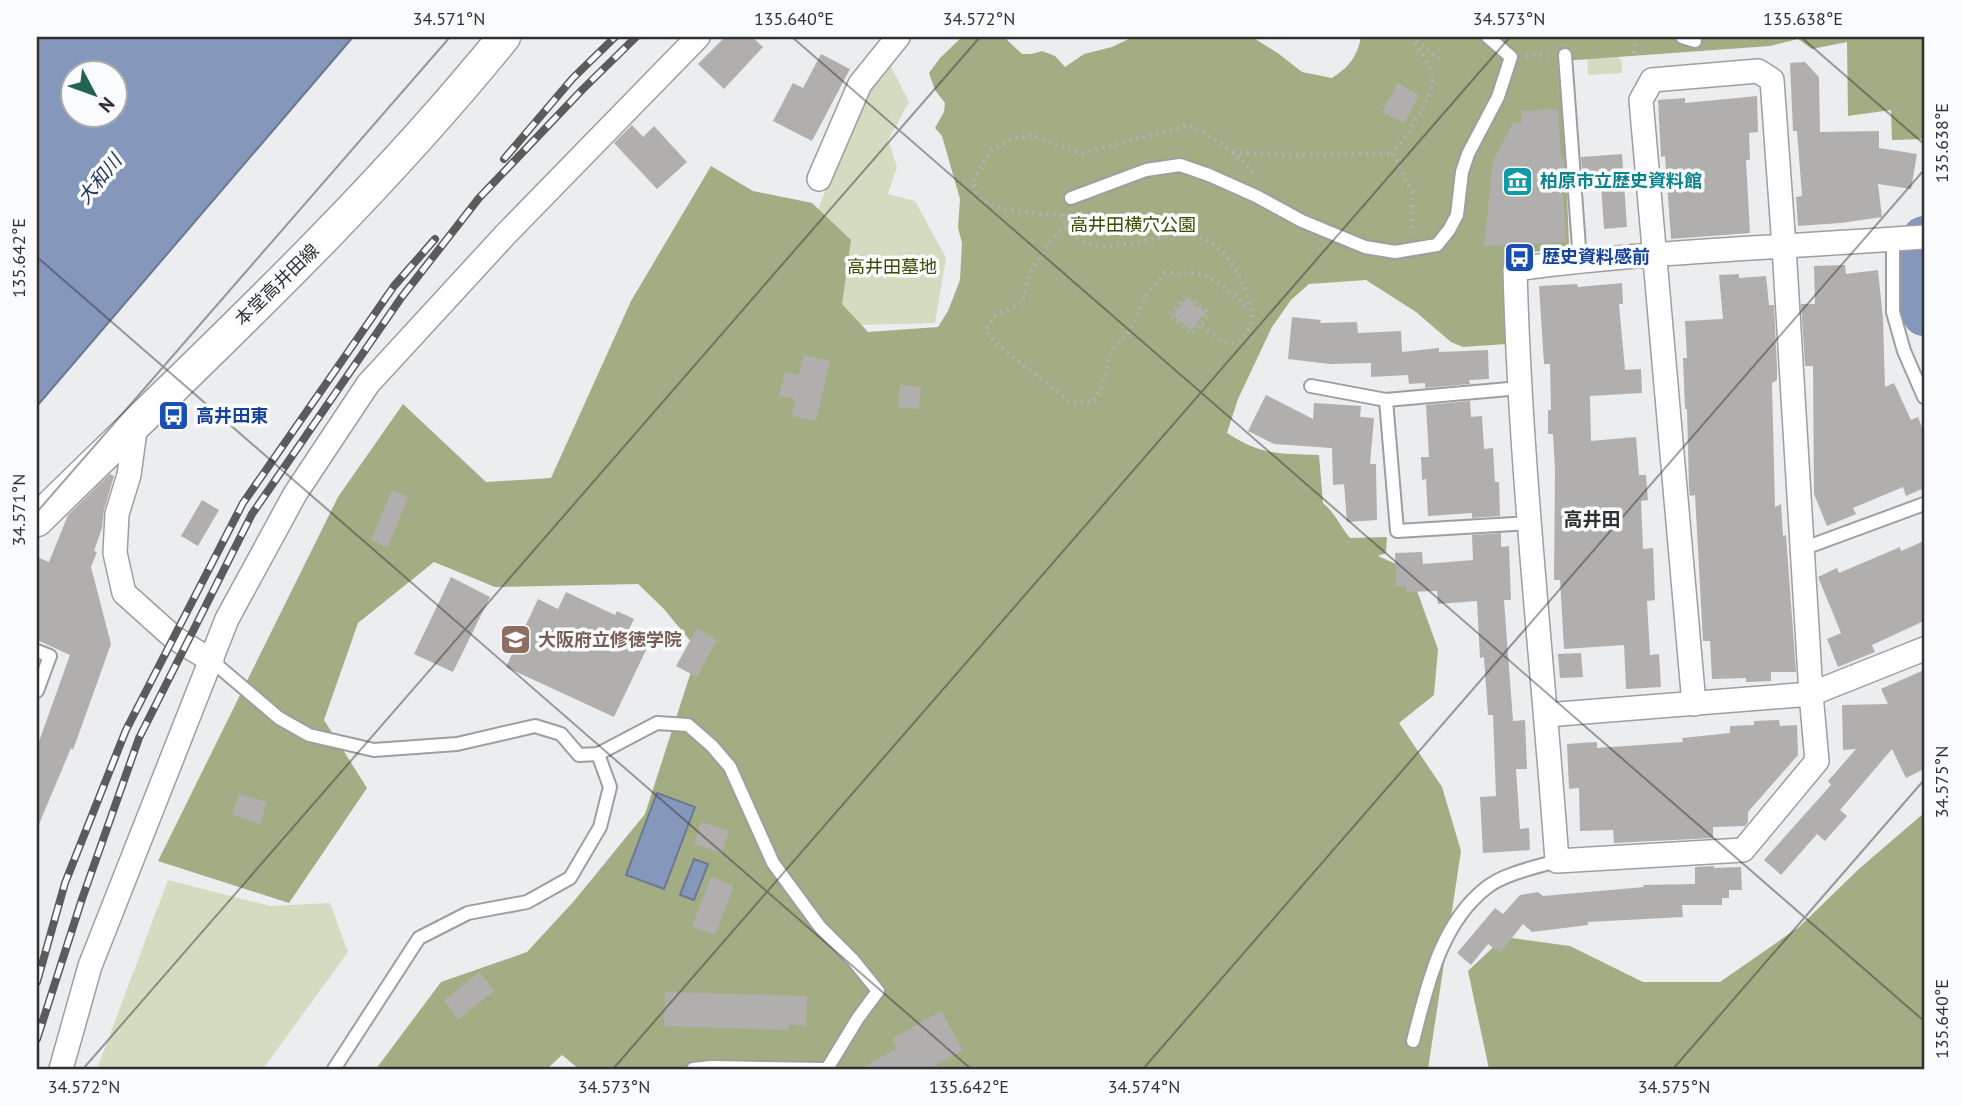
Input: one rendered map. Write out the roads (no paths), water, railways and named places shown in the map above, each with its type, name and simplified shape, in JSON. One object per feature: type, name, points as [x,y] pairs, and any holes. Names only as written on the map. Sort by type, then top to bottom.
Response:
[{"type":"main road","name":"本堂高井田線","points":[[37,520],[309,255],[457,95],[504,37]]},
{"type":"street","points":[[61,1069],[90,966],[228,619],[295,494],[368,384],[505,235],[698,37]]},
{"type":"street","points":[[819,180],[860,84],[898,37]]},
{"type":"street","points":[[1694,704],[1653,256],[1641,100],[1652,80],[1758,71],[1772,80],[1784,247],[1811,694],[1817,761],[1743,850],[1557,861],[1529,523],[1515,269],[1580,261],[1653,256],[1784,247],[1910,238]]},
{"type":"street","points":[[135,423],[129,475],[117,514],[115,553],[124,593],[173,638],[212,661]]},
{"type":"street","points":[[1546,715],[1811,694],[1924,649]]},
{"type":"lane","points":[[1071,198],[1146,170],[1180,165],[1209,175],[1302,221],[1366,247],[1395,252],[1437,245],[1457,215],[1462,172],[1468,154],[1498,97],[1511,57],[1488,37]]},
{"type":"lane","points":[[1682,37],[1695,41]]},
{"type":"lane","points":[[1565,55],[1580,261]]},
{"type":"lane","points":[[1910,238],[1894,312],[1905,351],[1924,397]]},
{"type":"lane","points":[[1311,386],[1385,400],[1520,388]]},
{"type":"lane","points":[[1385,400],[1397,531],[1529,523]]},
{"type":"lane","points":[[1802,549],[1924,504]]},
{"type":"lane","points":[[37,651],[50,656],[37,691]]},
{"type":"lane","points":[[212,661],[279,718],[309,735],[374,750],[457,744],[535,726],[561,734],[579,755],[598,754],[657,723],[688,724],[730,767],[773,863],[820,928],[853,960],[878,991],[827,1069],[693,1069]]},
{"type":"lane","points":[[334,1069],[419,938],[468,913],[527,902],[570,878],[600,827],[610,787],[598,754]]},
{"type":"lane","points":[[1413,1041],[1434,964],[1462,913],[1488,886],[1557,861]]},
{"type":"water","name":"大和川","points":[[37,37],[353,37],[37,406]]},
{"type":"water","points":[[657,793],[695,807],[664,889],[626,875]]},
{"type":"water","points":[[694,859],[708,864],[694,900],[680,895]]},
{"type":"waterway","points":[[1924,238],[1916,292],[1924,314]]},
{"type":"railway","points":[[504,159],[573,78],[615,37]]},
{"type":"railway","points":[[37,1039],[82,899],[139,738],[252,514],[401,298],[479,198],[636,37]]},
{"type":"railway","points":[[37,982],[65,883],[126,730],[243,503],[394,286],[435,239]]},
{"type":"place","name":"柏原市立歴史資料館","points":[[1517,181]]},
{"type":"place","name":"歴史資料感前","points":[[1519,257]]},
{"type":"place","name":"高井田東","points":[[173,416]]},
{"type":"place","name":"大阪府立修徳学院","points":[[515,640]]},
{"type":"district","name":"高井田","points":[[1592,519]]},
{"type":"park label","name":"高井田横穴公園","points":[[1133,225]]},
{"type":"park label","name":"高井田墓地","points":[[892,267]]}]
